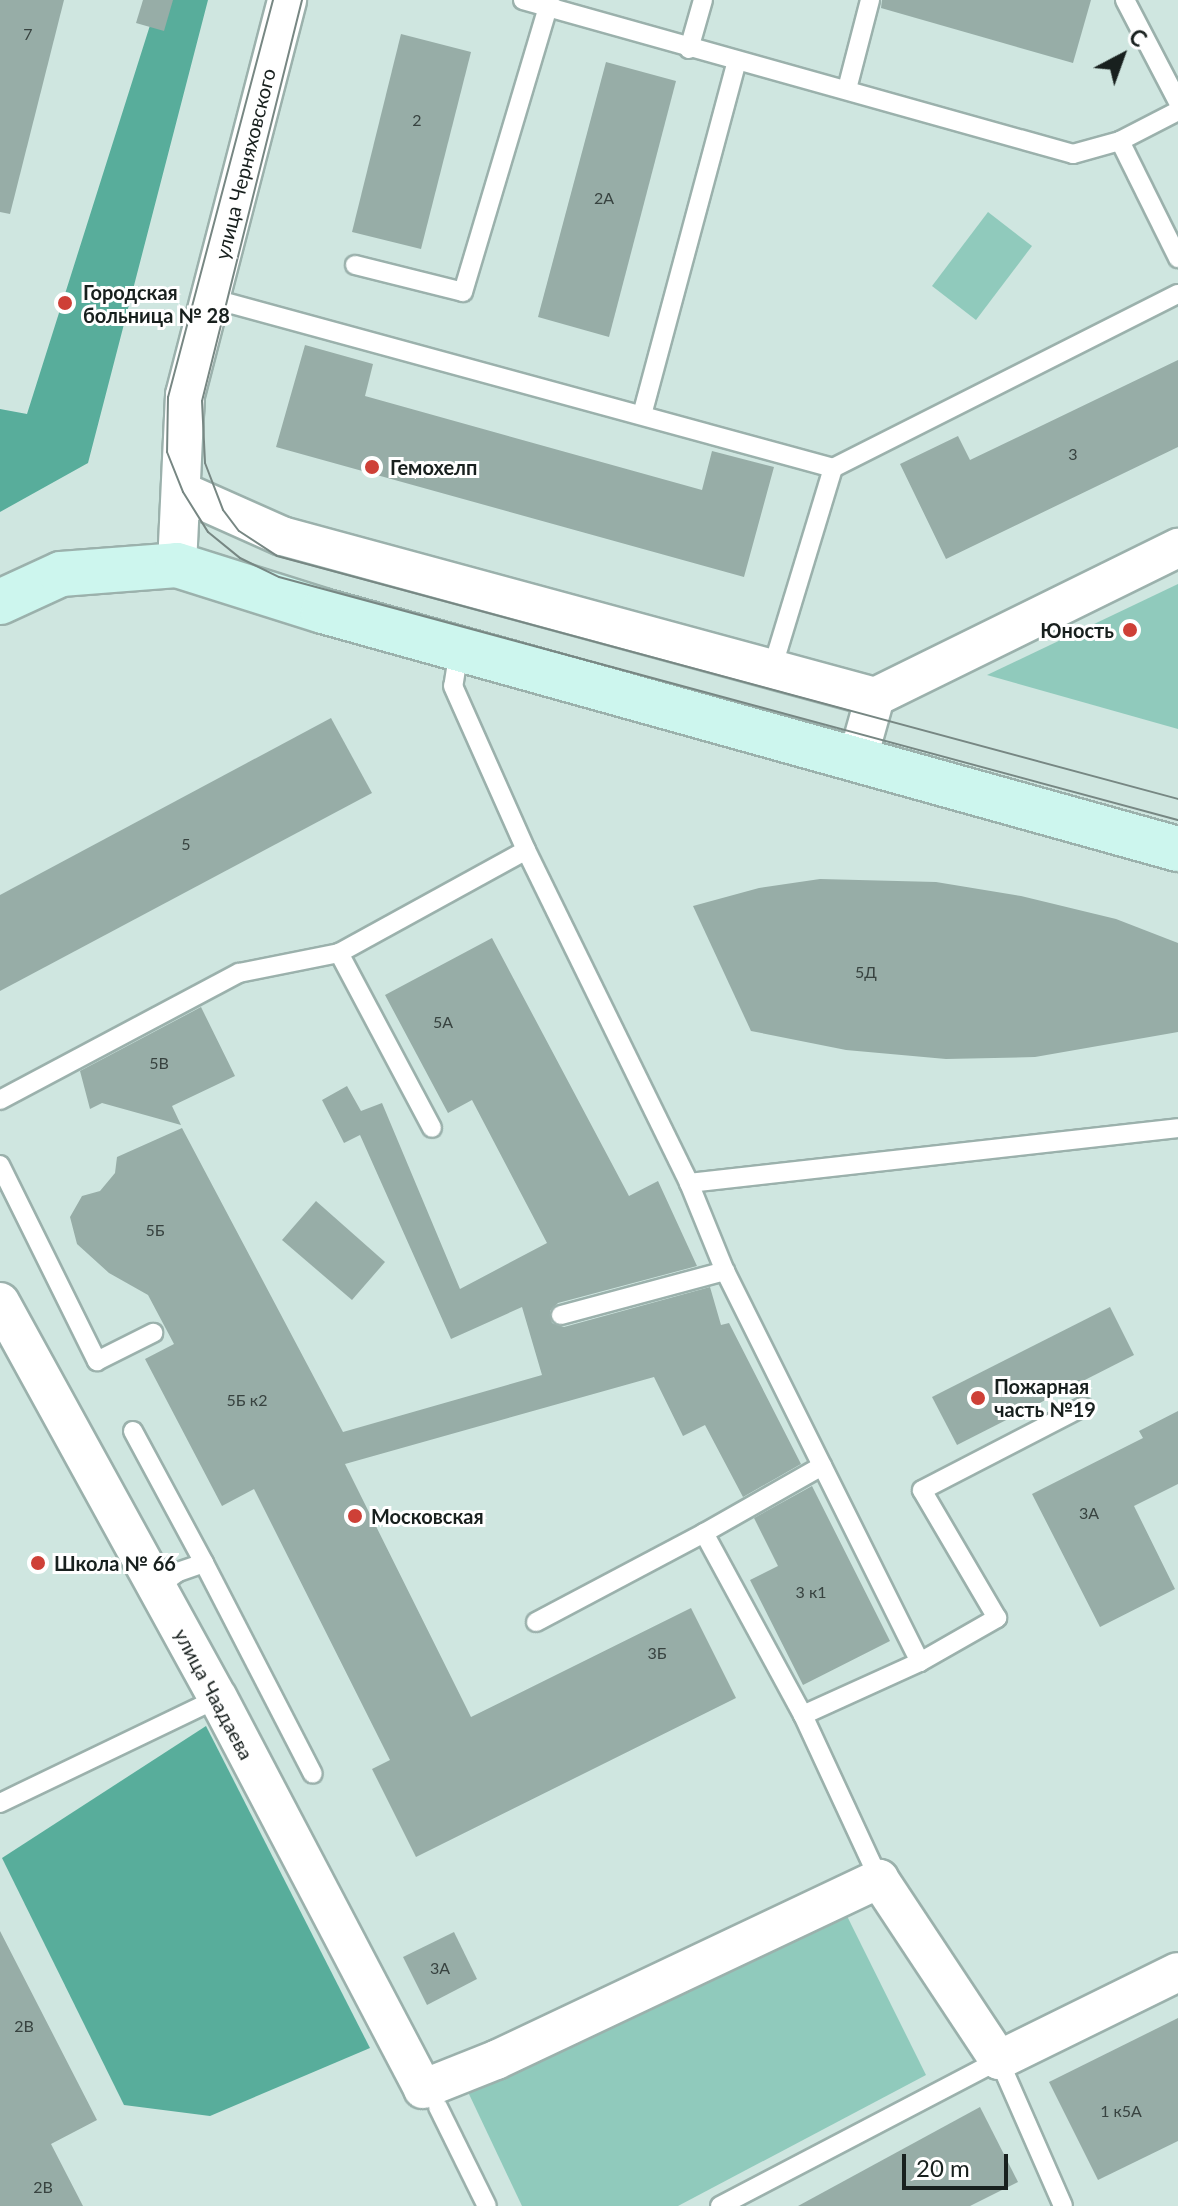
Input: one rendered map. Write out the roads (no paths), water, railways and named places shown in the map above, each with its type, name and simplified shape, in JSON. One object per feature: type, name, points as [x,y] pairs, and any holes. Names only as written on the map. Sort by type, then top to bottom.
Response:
[{"type":"street","name":"улица Черняховского","points":[[177,565],[183,492],[185,395],[287,0]]},
{"type":"street","points":[[183,492],[282,536],[875,697],[1178,548]]},
{"type":"street","points":[[0,602],[61,574],[177,565],[857,761],[1178,849]]},
{"type":"street","points":[[857,761],[875,697]]},
{"type":"street","name":"улица Чаадаева","points":[[0,1302],[218,1698],[430,2098]]},
{"type":"street","points":[[430,2098],[496,2060],[879,1879],[999,2060],[1178,1972]]},
{"type":"lane","points":[[523,0],[549,4],[689,49],[847,89],[1073,154],[1120,141],[1178,111]]},
{"type":"lane","points":[[689,49],[703,0]]},
{"type":"lane","points":[[847,89],[870,0]]},
{"type":"lane","points":[[1125,0],[1178,102]]},
{"type":"lane","points":[[355,265],[463,292],[549,4]]},
{"type":"lane","points":[[642,415],[737,61]]},
{"type":"lane","points":[[1120,141],[1178,258]]},
{"type":"lane","points":[[210,298],[833,468],[1178,294]]},
{"type":"lane","points":[[772,669],[833,468]]},
{"type":"lane","points":[[460,647],[453,686],[526,850],[689,1183],[725,1271],[920,1662]]},
{"type":"lane","points":[[0,1100],[239,973],[339,953],[526,850]]},
{"type":"lane","points":[[339,953],[432,1128]]},
{"type":"lane","points":[[689,1183],[1178,1128]]},
{"type":"lane","points":[[0,1165],[97,1361],[153,1333]]},
{"type":"lane","points":[[561,1315],[725,1271]]},
{"type":"lane","points":[[803,1715],[920,1662],[997,1618],[922,1490],[1083,1407]]},
{"type":"lane","points":[[133,1431],[313,1774]]},
{"type":"lane","points":[[536,1622],[822,1466]]},
{"type":"lane","points":[[704,1533],[803,1715],[879,1879]]},
{"type":"lane","points":[[156,1588],[178,1572],[204,1563]]},
{"type":"lane","points":[[0,1803],[218,1698]]},
{"type":"lane","points":[[720,2206],[999,2060],[1063,2206]]},
{"type":"lane","points":[[430,2098],[487,2206]]},
{"type":"tram line","points":[[273,0],[168,397],[167,452],[183,492],[208,532],[240,558],[279,577],[1178,820]]},
{"type":"tram line","points":[[302,0],[202,401],[205,463],[223,510],[239,531],[277,556],[1178,799]]},
{"type":"place","name":"Городская больница № 28","points":[[65,303]]},
{"type":"place","name":"Гемохелп","points":[[372,467]]},
{"type":"place","name":"Юность","points":[[1130,630]]},
{"type":"place","name":"Пожарная часть №19","points":[[978,1398]]},
{"type":"place","name":"Московская","points":[[355,1516]]},
{"type":"place","name":"Школа № 66","points":[[38,1563]]}]
